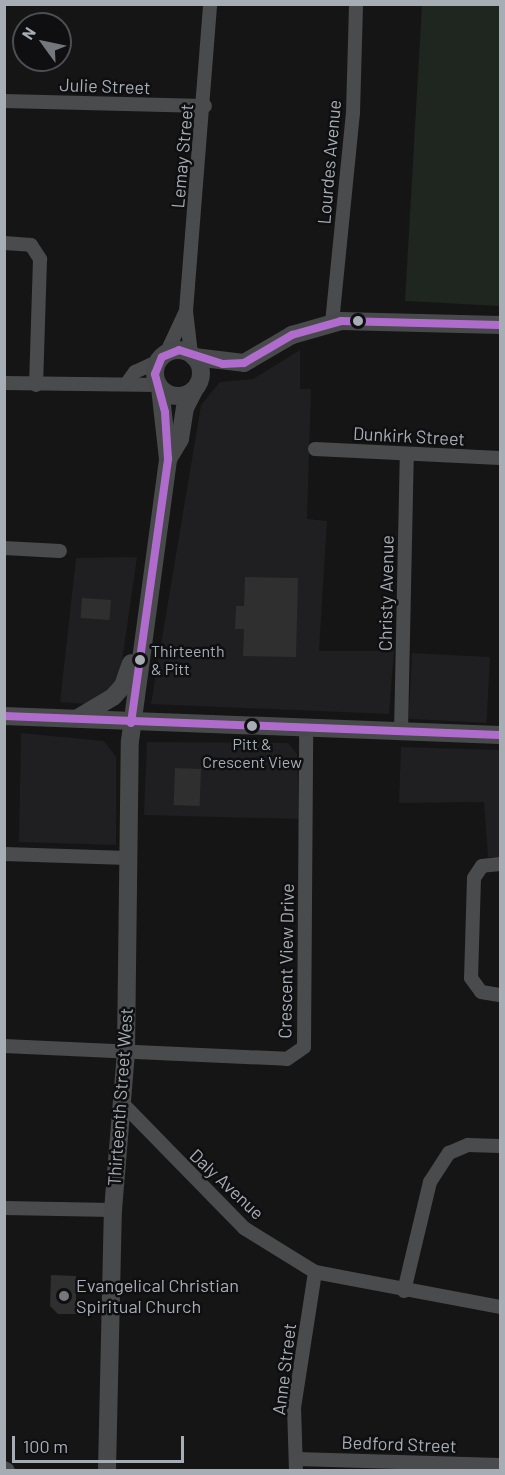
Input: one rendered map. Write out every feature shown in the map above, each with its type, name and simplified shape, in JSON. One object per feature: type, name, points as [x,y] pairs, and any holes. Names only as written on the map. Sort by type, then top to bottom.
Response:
[{"type":"street","name":"Lemay Street","points":[[192,351],[186,311],[205,106],[210,4]]},
{"type":"street","name":"Lourdes Avenue","points":[[332,323],[352,113],[356,4]]},
{"type":"street","name":"Julie Street","points":[[4,101],[205,106]]},
{"type":"street","points":[[4,243],[31,246],[40,260],[36,385]]},
{"type":"street","name":"Lemay Street","points":[[162,357],[186,311]]},
{"type":"street","points":[[127,383],[135,372],[179,350],[192,351],[232,365],[255,357],[292,335],[332,323],[501,325]]},
{"type":"street","points":[[168,459],[180,439],[185,408],[201,372],[192,351]]},
{"type":"street","points":[[78,718],[101,706],[123,686],[141,633],[168,459],[159,386],[162,357]]},
{"type":"street","points":[[4,383],[36,385],[127,383],[159,386],[177,396],[194,390]]},
{"type":"street","name":"Dunkirk Street","points":[[315,449],[501,458]]},
{"type":"street","name":"Christy Avenue","points":[[401,732],[407,455]]},
{"type":"street","points":[[4,549],[60,551]]},
{"type":"street","name":"Thirteenth Street West","points":[[107,1470],[112,1210],[126,1051],[131,723],[141,633]]},
{"type":"street","points":[[4,716],[306,730],[501,735]]},
{"type":"street","name":"Crescent View Drive","points":[[126,1051],[287,1059],[304,1047],[306,730]]},
{"type":"street","points":[[4,854],[128,858]]},
{"type":"street","points":[[501,864],[483,866],[474,878],[471,978],[481,992],[501,995]]},
{"type":"street","points":[[4,1046],[126,1051]]},
{"type":"street","name":"Daly Avenue","points":[[121,1102],[244,1228],[315,1272],[404,1291],[501,1307]]},
{"type":"street","points":[[404,1291],[430,1182],[449,1154],[468,1145],[501,1146]]},
{"type":"street","points":[[4,1209],[112,1210]]},
{"type":"street","name":"Anne Street","points":[[296,1465],[294,1408],[315,1272]]},
{"type":"street","name":"Bedford Street","points":[[296,1465],[501,1465]]},
{"type":"shaded area","points":[[422,5],[500,5],[500,306],[405,301]]},
{"type":"shaded area","points":[[300,350],[300,389],[311,389],[307,519],[327,521],[319,651],[394,651],[389,714],[151,704],[201,405],[220,382],[253,379]]},
{"type":"shaded area","points":[[137,557],[118,689],[100,705],[60,702],[76,558]]},
{"type":"shaded area","points":[[412,653],[490,657],[487,723],[409,719]]},
{"type":"shaded area","points":[[21,733],[104,741],[116,757],[116,845],[19,842]]},
{"type":"shaded area","points":[[147,742],[288,743],[297,754],[299,819],[144,815]]},
{"type":"shaded area","points":[[401,747],[500,750],[500,857],[488,857],[484,802],[399,803]]},
{"type":"building","points":[[245,577],[298,578],[296,657],[243,656],[244,629],[235,629],[236,606],[244,606]]},
{"type":"building","points":[[82,598],[111,600],[110,620],[81,618]]},
{"type":"building","points":[[175,768],[201,769],[200,806],[174,805]]},
{"type":"building","name":"Evangelical Christian Spiritual Church","points":[[51,1275],[76,1276],[76,1314],[58,1314],[50,1306]]},
{"type":"transit line","points":[[131,723],[168,459],[165,412],[155,374],[162,357],[179,350],[223,364],[244,363],[292,335],[341,321],[500,325]]},
{"type":"transit line","points":[[4,716],[500,735]]},
{"type":"place","name":"Thirteenth & Pitt","points":[[140,660]]},
{"type":"place","name":"Pitt & Crescent View","points":[[252,726]]},
{"type":"place","name":"Evangelical Christian Spiritual Church","points":[[64,1296]]}]
